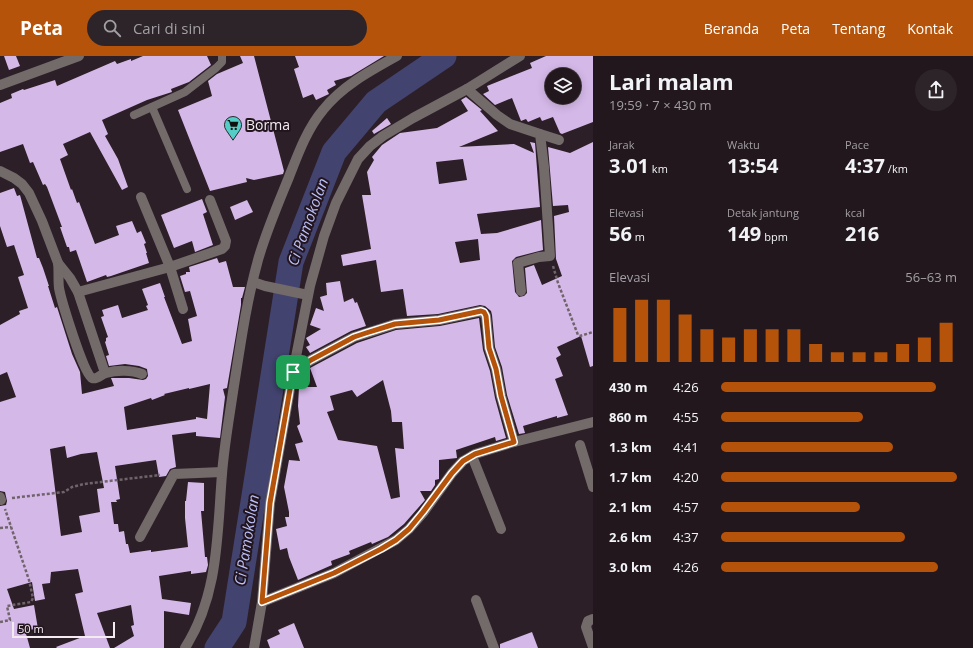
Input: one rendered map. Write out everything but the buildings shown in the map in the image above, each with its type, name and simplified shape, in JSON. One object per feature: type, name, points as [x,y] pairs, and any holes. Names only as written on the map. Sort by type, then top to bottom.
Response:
[{"type":"street","points":[[0,86],[79,56]]},
{"type":"street","points":[[185,648],[199,623],[208,598],[214,572],[222,472],[238,359],[253,282],[259,259],[280,197],[308,132],[323,110],[340,93],[367,73],[397,56]]},
{"type":"street","points":[[254,648],[262,602],[270,503],[293,372],[308,295],[324,236],[336,203],[358,158],[370,146],[383,136],[413,118],[467,89],[520,56]]},
{"type":"street","points":[[467,89],[497,115],[510,124],[559,140]]},
{"type":"street","points":[[521,292],[518,263],[539,257],[550,256],[544,167],[540,134]]},
{"type":"street","points":[[0,171],[22,184],[29,193],[42,221],[58,263],[70,278],[78,292],[105,373]]},
{"type":"street","points":[[141,197],[170,267],[184,309]]},
{"type":"street","points":[[78,292],[170,267],[222,249],[225,246],[226,241],[210,200]]},
{"type":"street","points":[[58,263],[59,287],[88,376],[92,378],[98,377],[105,373],[135,371],[142,374]]},
{"type":"street","points":[[253,282],[308,295]]},
{"type":"street","points":[[293,372],[311,360],[354,337],[366,333],[395,324],[439,320],[481,311],[484,312],[486,316],[489,348],[496,369],[501,396],[514,442]]},
{"type":"street","points":[[262,602],[334,573],[396,540],[409,529],[452,473],[463,461],[472,456],[514,442],[593,422]]},
{"type":"street","points":[[580,445],[593,486]]},
{"type":"street","points":[[472,456],[501,528]]},
{"type":"street","points":[[140,537],[174,474],[222,472]]},
{"type":"street","points":[[476,600],[494,648]]},
{"type":"street","points":[[593,619],[588,621],[586,627],[593,646]]},
{"type":"lane","points":[[134,116],[185,92],[222,62],[222,56]]},
{"type":"lane","points":[[152,107],[187,189]]},
{"type":"path","points":[[550,256],[558,283],[578,335],[580,336],[593,332]]},
{"type":"path","points":[[0,622],[10,620],[7,606],[31,602],[33,598],[29,580],[0,498],[64,492],[72,487],[84,484],[174,474]]},
{"type":"path","points":[[0,528],[11,526]]},
{"type":"waterway","name":"Ci Pamokolan","points":[[217,648],[234,622],[291,262],[334,152],[376,102],[444,56]]},
{"type":"place","name":"Borma","points":[[233,140]]},
{"type":"route","points":[[481,311],[484,312],[486,316],[489,348],[496,369],[501,396],[514,442],[475,454],[463,461],[409,529],[396,540],[334,573],[262,602],[270,503],[293,372],[311,360],[354,337],[366,333],[395,324],[439,320],[481,311]]}]
